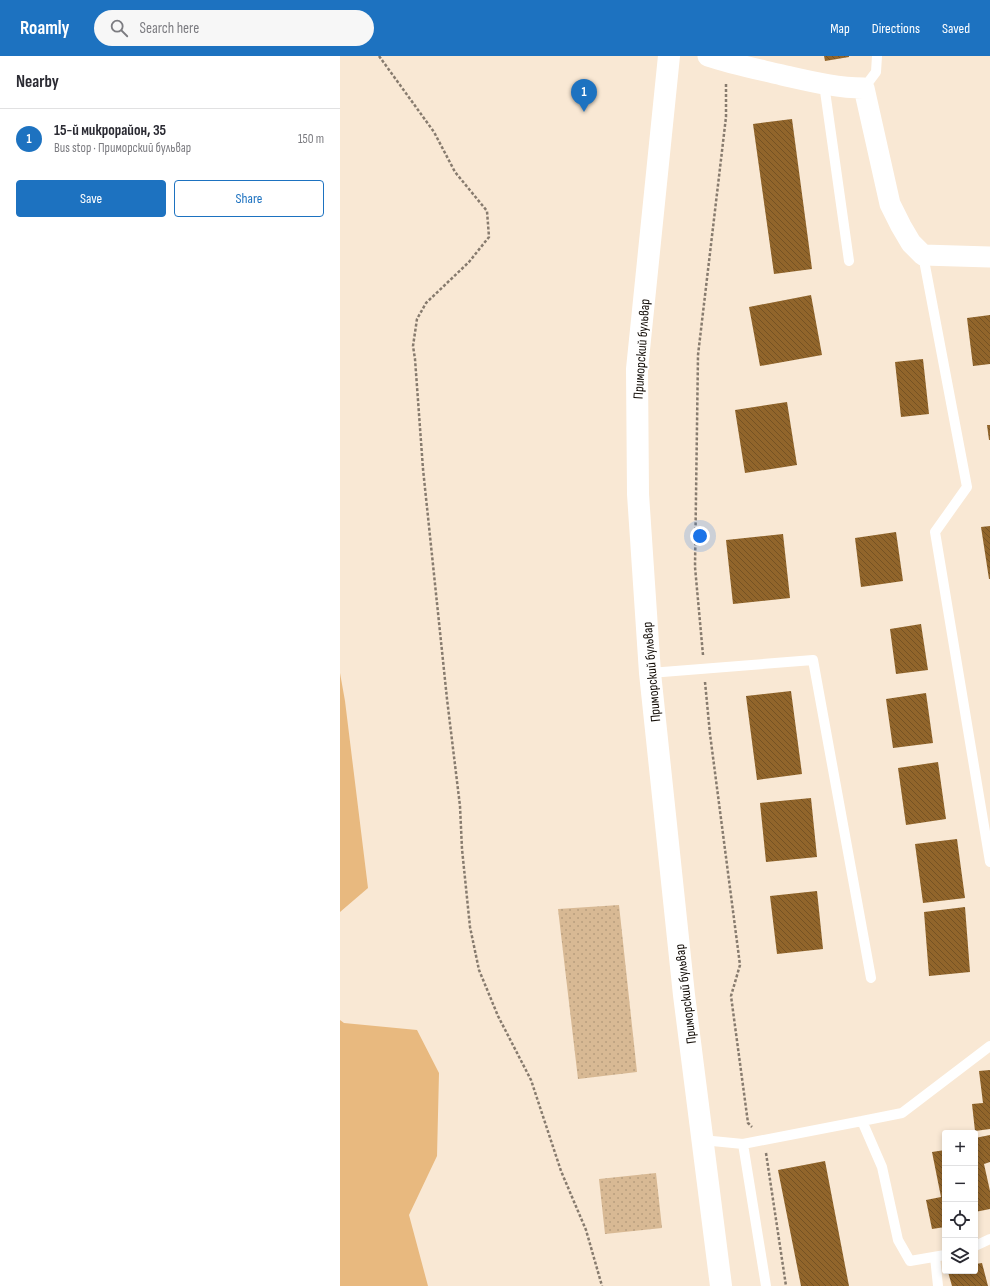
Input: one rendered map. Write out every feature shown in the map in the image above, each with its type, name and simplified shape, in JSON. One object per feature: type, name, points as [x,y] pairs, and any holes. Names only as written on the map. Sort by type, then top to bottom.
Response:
[{"type":"street","name":"Приморский бульвар","points":[[669,56],[637,369],[638,494],[650,673],[683,987],[721,1286]]},
{"type":"street","points":[[708,56],[726,62],[824,84],[848,88],[864,88],[890,204],[911,243],[923,255],[990,257]]},
{"type":"lane","points":[[864,88],[876,72],[877,56]]},
{"type":"lane","points":[[824,84],[849,261]]},
{"type":"lane","points":[[923,255],[967,487],[935,532],[990,862]]},
{"type":"lane","points":[[650,673],[813,660],[871,978]]},
{"type":"lane","points":[[702,1140],[742,1144],[902,1113],[990,1046]]},
{"type":"lane","points":[[862,1121],[882,1167],[898,1240],[910,1261],[940,1256],[938,1286]]},
{"type":"lane","points":[[742,1144],[766,1286]]},
{"type":"lane","points":[[978,1245],[990,1239]]},
{"type":"path","points":[[379,56],[434,132],[455,172],[487,211],[489,237],[469,262],[426,303],[417,319],[413,346],[423,469],[447,699],[460,806],[462,849],[470,927],[479,970],[498,1016],[531,1080],[561,1171],[586,1230],[602,1286]]},
{"type":"shaded area","points":[[340,673],[345,701],[368,888],[340,912]]},
{"type":"shaded area","points":[[619,905],[637,1072],[578,1079],[558,909]]},
{"type":"shaded area","points":[[340,1020],[344,1023],[417,1030],[439,1073],[437,1156],[409,1215],[428,1286],[340,1286]]},
{"type":"shaded area","points":[[656,1173],[662,1228],[605,1234],[599,1179]]},
{"type":"building","points":[[824,56],[849,56],[849,57],[825,61]]},
{"type":"building","points":[[792,119],[812,269],[774,274],[753,124]]},
{"type":"building","points":[[811,295],[822,355],[760,366],[749,307]]},
{"type":"building","points":[[990,315],[990,364],[973,366],[967,318]]},
{"type":"building","points":[[923,359],[929,414],[901,417],[895,362]]},
{"type":"building","points":[[787,402],[797,465],[745,473],[735,410]]},
{"type":"building","points":[[987,425],[990,425],[990,440],[989,440]]},
{"type":"building","points":[[990,526],[990,579],[989,579],[981,527]]},
{"type":"building","points":[[896,532],[903,581],[861,587],[855,538]]},
{"type":"building","points":[[783,534],[790,598],[733,604],[726,540]]},
{"type":"building","points":[[921,624],[928,670],[896,674],[890,629]]},
{"type":"building","points":[[791,691],[802,774],[757,780],[746,696]]},
{"type":"building","points":[[926,693],[933,743],[893,748],[886,699]]},
{"type":"building","points":[[938,762],[946,819],[906,825],[898,768]]},
{"type":"building","points":[[811,798],[817,857],[766,862],[760,803]]},
{"type":"building","points":[[957,839],[965,898],[923,903],[915,844]]},
{"type":"building","points":[[817,891],[823,949],[777,954],[770,896]]},
{"type":"building","points":[[965,907],[970,972],[929,976],[924,912]]},
{"type":"building","points":[[990,1070],[990,1129],[978,1131],[975,1130],[972,1104],[983,1103],[979,1071]]},
{"type":"building","points":[[990,1135],[990,1162],[984,1164],[990,1191],[990,1209],[978,1211],[978,1166],[978,1137]]},
{"type":"building","points":[[942,1150],[942,1227],[932,1229],[926,1200],[941,1197],[932,1152]]},
{"type":"building","points":[[825,1161],[849,1286],[801,1286],[778,1170]]},
{"type":"building","points":[[982,1263],[988,1286],[952,1286],[949,1274],[978,1274],[978,1264]]},
{"type":"place","name":"15-й микрорайон, 35","points":[[584,112]]}]
